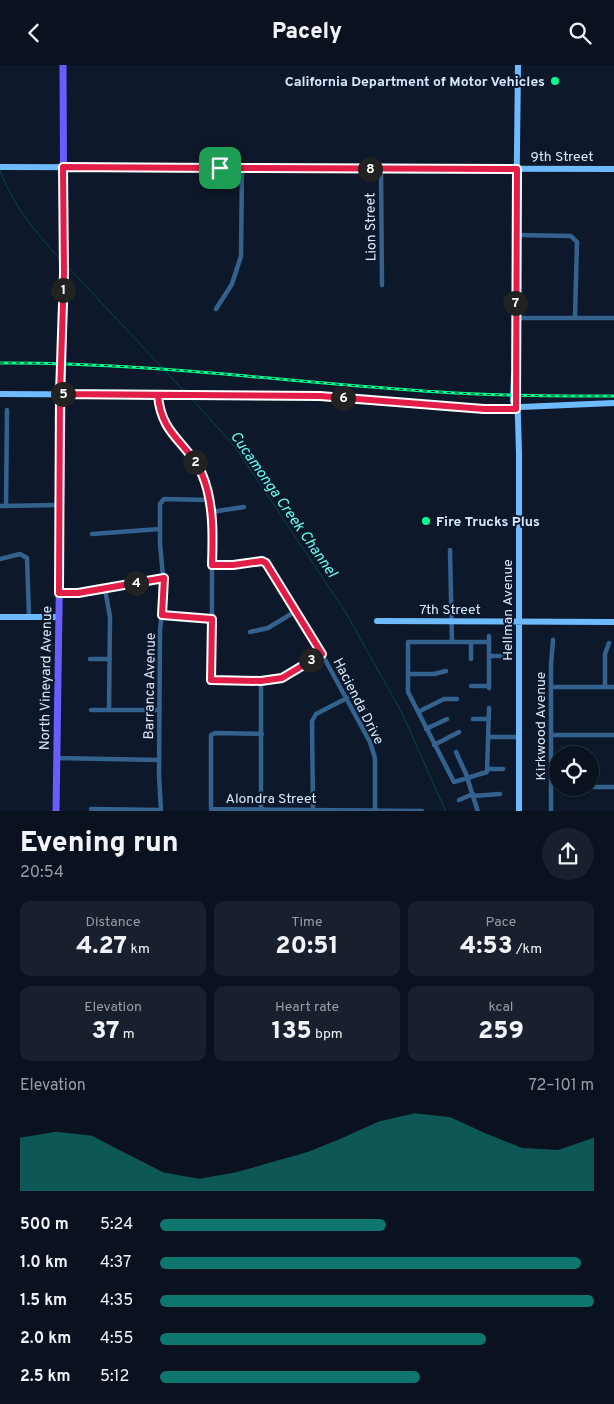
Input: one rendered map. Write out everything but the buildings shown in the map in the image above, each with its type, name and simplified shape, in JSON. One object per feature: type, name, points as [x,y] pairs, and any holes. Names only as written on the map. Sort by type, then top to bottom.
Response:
[{"type":"main road","name":"North Vineyard Avenue","points":[[56,811],[60,394],[64,273],[63,65]]},
{"type":"street","name":"Hellman Avenue","points":[[518,65],[516,373],[513,377],[513,401],[516,409],[520,621],[519,811]]},
{"type":"street","name":"9th Street","points":[[3,167],[614,169]]},
{"type":"street","points":[[216,309],[232,284],[241,256],[242,168]]},
{"type":"street","name":"Lion Street","points":[[381,169],[382,285]]},
{"type":"street","points":[[517,235],[573,237],[577,242],[575,317]]},
{"type":"street","points":[[515,318],[614,318]]},
{"type":"street","points":[[0,395],[320,396],[484,409],[614,403]]},
{"type":"street","points":[[158,395],[161,413],[167,427],[198,466],[203,475],[209,500],[212,565],[211,680],[261,681],[282,678],[322,654]]},
{"type":"street","points":[[6,506],[7,410]]},
{"type":"street","name":"Barranca Avenue","points":[[161,811],[159,760],[160,631],[164,578],[160,529],[161,501],[164,499],[209,500]]},
{"type":"street","points":[[0,506],[60,505]]},
{"type":"street","points":[[211,512],[244,507]]},
{"type":"street","points":[[92,534],[160,529]]},
{"type":"street","points":[[450,550],[452,642]]},
{"type":"street","points":[[0,559],[20,554],[28,557],[29,617]]},
{"type":"street","name":"Hacienda Drive","points":[[212,565],[233,565],[262,561],[296,611],[364,730],[375,758],[375,811]]},
{"type":"street","points":[[59,593],[78,593],[164,578]]},
{"type":"street","points":[[105,589],[110,617],[109,710]]},
{"type":"street","points":[[250,632],[268,628],[296,611]]},
{"type":"street","points":[[162,615],[212,619]]},
{"type":"street","points":[[0,617],[59,617]]},
{"type":"street","name":"7th Street","points":[[377,621],[614,622]]},
{"type":"street","points":[[471,686],[489,687],[489,639],[471,642],[408,642],[408,692],[451,779],[458,782],[482,775],[488,769],[489,708]]},
{"type":"street","name":"Kirkwood Avenue","points":[[551,746],[554,640]]},
{"type":"street","points":[[471,642],[471,659]]},
{"type":"street","points":[[605,687],[605,655],[608,643]]},
{"type":"street","points":[[490,656],[502,655]]},
{"type":"street","points":[[90,659],[110,659]]},
{"type":"street","points":[[408,674],[434,674],[446,671]]},
{"type":"street","points":[[261,681],[261,809]]},
{"type":"street","points":[[552,687],[614,687]]},
{"type":"street","points":[[313,810],[312,721],[316,714],[347,698]]},
{"type":"street","points":[[418,712],[444,699],[457,699]]},
{"type":"street","points":[[91,710],[160,710]]},
{"type":"street","points":[[426,729],[447,719]]},
{"type":"street","points":[[473,719],[489,719]]},
{"type":"street","points":[[434,745],[459,732]]},
{"type":"street","name":"Alondra Street","points":[[262,734],[214,733],[211,735],[211,809],[422,811]]},
{"type":"street","points":[[551,735],[614,735]]},
{"type":"street","points":[[490,737],[520,737]]},
{"type":"street","points":[[456,752],[468,778],[478,811]]},
{"type":"street","points":[[56,758],[159,760]]},
{"type":"street","points":[[488,769],[503,769]]},
{"type":"street","points":[[599,787],[614,787]]},
{"type":"street","points":[[459,800],[473,795],[500,794]]},
{"type":"street","name":"Kirkwood Avenue","points":[[551,796],[551,811]]},
{"type":"street","points":[[91,809],[161,811]]},
{"type":"waterway","name":"Cucamonga Creek Channel","points":[[0,171],[12,196],[26,218],[60,259]]},
{"type":"waterway","name":"Cucamonga Creek Channel","points":[[68,267],[185,392]]},
{"type":"waterway","name":"Cucamonga Creek Channel","points":[[191,398],[235,447],[345,611],[402,713],[446,811]]},
{"type":"railway","points":[[0,363],[165,369],[462,393],[527,396],[614,396]]},
{"type":"place","name":"California Department of Motor Vehicles","points":[[555,81]]},
{"type":"place","name":"Fire Trucks Plus","points":[[426,521]]},
{"type":"route","points":[[220,168],[63,167],[64,273],[60,394],[158,395],[161,413],[172,436],[198,466],[203,475],[211,512],[212,565],[233,565],[257,561],[266,563],[322,654],[282,678],[261,681],[211,680],[212,619],[162,615],[164,578],[78,593],[59,593],[60,394],[320,396],[484,409],[516,409],[518,401],[515,341],[517,169],[220,168]]}]
